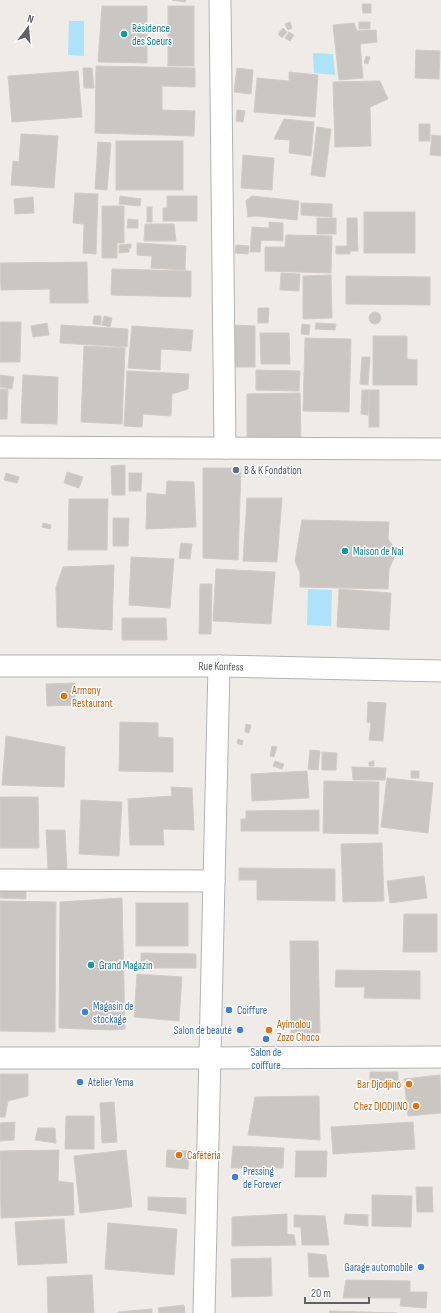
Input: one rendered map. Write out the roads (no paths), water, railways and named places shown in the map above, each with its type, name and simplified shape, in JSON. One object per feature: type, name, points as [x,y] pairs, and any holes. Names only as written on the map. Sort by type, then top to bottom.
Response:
[{"type":"street","points":[[220,0],[225,448]]},
{"type":"street","points":[[0,447],[441,449]]},
{"type":"street","name":"Rue Konfess","points":[[0,666],[219,666],[441,671]]},
{"type":"street","points":[[204,1313],[219,666]]},
{"type":"street","points":[[0,880],[214,881]]},
{"type":"street","points":[[0,1058],[441,1057]]},
{"type":"water","points":[[69,21],[84,21],[84,56],[68,55]]},
{"type":"water","points":[[313,53],[333,54],[335,75],[314,73]]},
{"type":"water","points":[[308,589],[332,590],[331,626],[307,625]]},
{"type":"place","name":"Résidence des Soeurs","points":[[124,34]]},
{"type":"place","name":"B & K Fondation","points":[[236,470]]},
{"type":"place","name":"Maison de Nai","points":[[345,551]]},
{"type":"place","name":"Armony Restaurant","points":[[64,696]]},
{"type":"place","name":"Grand Magazin","points":[[91,965]]},
{"type":"place","name":"Coiffure","points":[[229,1010]]},
{"type":"place","name":"Magasin de stockage","points":[[85,1012]]},
{"type":"place","name":"Salon de beauté","points":[[240,1030]]},
{"type":"place","name":"Ayimolou Zozo Choco","points":[[269,1030]]},
{"type":"place","name":"Salon de coiffure","points":[[266,1039]]},
{"type":"place","name":"Atelier Yema","points":[[80,1082]]},
{"type":"place","name":"Bar Djodjino","points":[[409,1084]]},
{"type":"place","name":"Chez DJODJINO","points":[[416,1106]]},
{"type":"place","name":"Cafétéria","points":[[179,1155]]},
{"type":"place","name":"Pressing de Forever","points":[[235,1177]]},
{"type":"place","name":"Garage automobile","points":[[421,1267]]}]
